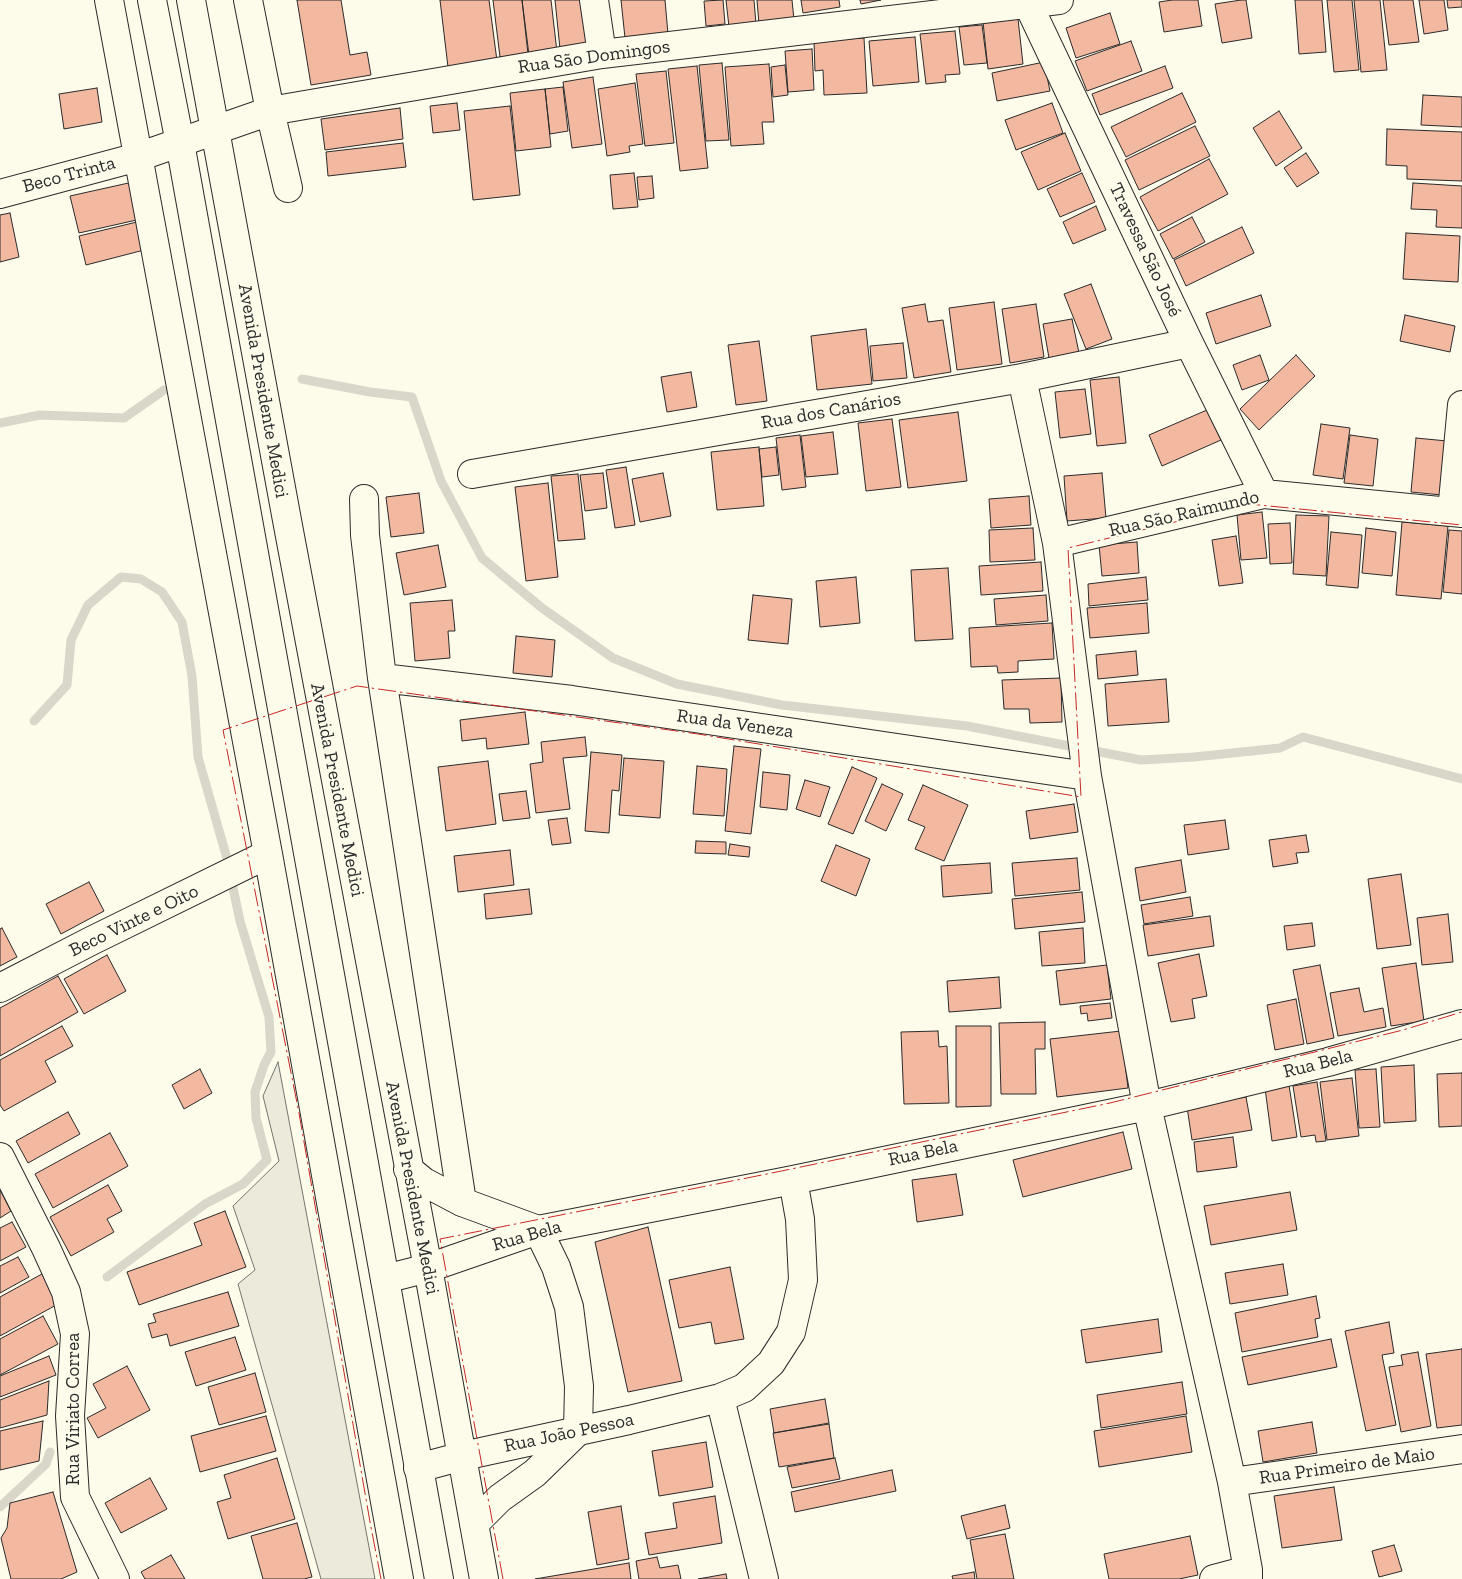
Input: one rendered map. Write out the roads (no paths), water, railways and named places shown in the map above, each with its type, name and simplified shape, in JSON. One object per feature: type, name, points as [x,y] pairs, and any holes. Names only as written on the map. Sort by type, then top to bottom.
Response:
[{"type":"street","points":[[109,0],[268,854],[399,1579]]},
{"type":"street","name":"Avenida Presidente Medici","points":[[152,0],[180,143],[439,1579]]},
{"type":"street","name":"Avenida Presidente Medici","points":[[191,0],[428,1268],[484,1579]]},
{"type":"street","points":[[248,0],[270,111],[288,188]]},
{"type":"street","points":[[594,0],[602,54]]},
{"type":"street","name":"Rua São Domingos","points":[[138,157],[270,111],[602,54],[924,8],[1028,4],[1059,0]]},
{"type":"street","name":"Travessa São José","points":[[1028,4],[1189,343],[1264,494]]},
{"type":"street","name":"Beco Trinta","points":[[0,194],[138,157]]},
{"type":"street","name":"Rua dos Canários","points":[[472,474],[1022,378],[1189,343]]},
{"type":"street","points":[[1022,378],[1057,543],[1087,773],[1147,1106],[1232,1482],[1251,1576],[1214,1579]]},
{"type":"street","points":[[1457,512],[1462,405]]},
{"type":"street","name":"Rua São Raimundo","points":[[1057,543],[1264,494],[1457,512]]},
{"type":"street","points":[[364,499],[365,535],[382,678],[462,1202]]},
{"type":"street","name":"Rua da Veneza","points":[[382,678],[572,700],[1087,773]]},
{"type":"street","name":"Beco Vinte e Oito","points":[[0,988],[268,854]]},
{"type":"street","name":"Rua Bela","points":[[385,1279],[428,1268],[538,1230],[793,1180],[1147,1106],[1328,1062],[1462,1024]]},
{"type":"street","name":"Rua Viriato Correa","points":[[0,1157],[66,1292],[76,1334],[70,1416],[75,1496],[114,1579]]},
{"type":"street","points":[[408,1169],[424,1182],[462,1202],[538,1230],[556,1267],[568,1307],[579,1386],[578,1431],[535,1473],[500,1498],[474,1524]]},
{"type":"street","name":"Rua João Pessoa","points":[[418,1468],[462,1456],[720,1398],[744,1388],[771,1363],[791,1332],[803,1280],[800,1219],[793,1180]]},
{"type":"street","points":[[720,1398],[764,1579]]},
{"type":"street","name":"Rua Primeiro de Maio","points":[[1232,1482],[1462,1449]]},
{"type":"waterway","points":[[302,379],[370,392],[412,397],[441,481],[482,558],[542,608],[613,658],[677,684],[782,705],[967,726],[1141,760],[1194,757],[1280,748],[1303,737],[1462,779]]},
{"type":"waterway","points":[[0,423],[40,415],[124,418],[164,390]]},
{"type":"waterway","points":[[34,721],[67,685],[71,640],[88,605],[121,577],[141,579],[162,592],[182,622],[192,676],[198,757],[226,855],[240,921],[269,1017],[271,1052],[264,1065],[255,1092],[256,1118],[267,1160],[243,1184],[205,1204],[107,1277]]},
{"type":"waterway","points":[[0,1507],[46,1464],[50,1452]]}]
